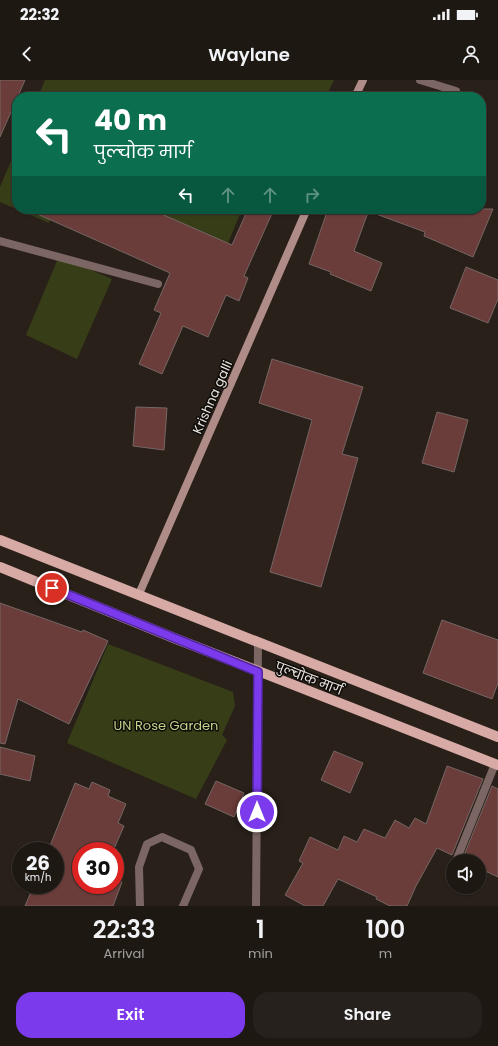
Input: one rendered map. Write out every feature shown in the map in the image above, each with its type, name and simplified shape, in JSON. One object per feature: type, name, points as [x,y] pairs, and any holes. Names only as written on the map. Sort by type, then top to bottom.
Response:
[{"type":"main road","name":"पुल्चोक मार्ग","points":[[0,540],[498,737]]},
{"type":"main road","name":"पुल्चोक मार्ग","points":[[0,567],[258,672],[496,764]]},
{"type":"street","points":[[357,92],[363,80]]},
{"type":"street","points":[[420,80],[456,91]]},
{"type":"street","name":"Krishna galli","points":[[139,594],[305,214]]},
{"type":"street","points":[[0,241],[158,284]]},
{"type":"street","points":[[256,906],[258,642]]},
{"type":"street","points":[[459,854],[496,764]]},
{"type":"street","points":[[140,906],[139,867],[147,844],[162,837],[191,850],[199,869],[183,906]]},
{"type":"green space","points":[[45,80],[334,80],[328,92],[40,92]]},
{"type":"green space","points":[[12,159],[12,207],[0,202],[0,187]]},
{"type":"green space","points":[[28,214],[53,214],[49,223]]},
{"type":"green space","points":[[160,214],[240,214],[228,243]]},
{"type":"green space","points":[[59,256],[112,279],[77,359],[26,335]]},
{"type":"green space","name":"UN Rose Garden","points":[[108,644],[233,692],[235,706],[222,735],[227,740],[196,799],[67,743]]},
{"type":"building","points":[[0,80],[25,80],[20,92],[12,92],[12,110],[0,137]]},
{"type":"building","points":[[486,209],[493,209],[473,257],[424,236],[425,232],[376,214],[486,214]]},
{"type":"building","points":[[37,214],[161,214],[232,245],[246,214],[272,214],[244,276],[248,278],[239,301],[226,295],[208,337],[183,326],[162,374],[139,364],[161,313],[154,310],[170,273]]},
{"type":"building","points":[[326,214],[367,215],[354,251],[382,263],[371,291],[330,274],[331,272],[309,264]]},
{"type":"building","points":[[466,267],[498,280],[498,299],[488,323],[450,308]]},
{"type":"building","points":[[272,359],[363,387],[342,454],[358,458],[321,587],[270,572],[312,420],[259,403]]},
{"type":"building","points":[[136,407],[167,408],[164,450],[133,446]]},
{"type":"building","points":[[437,412],[468,420],[454,472],[422,463]]},
{"type":"building","points":[[0,603],[82,632],[83,630],[108,641],[69,724],[18,699],[5,744],[0,743]]},
{"type":"building","points":[[442,620],[498,640],[498,683],[492,699],[423,673]]},
{"type":"building","points":[[0,747],[35,756],[30,781],[0,774]]},
{"type":"building","points":[[334,751],[363,763],[350,793],[321,780]]},
{"type":"building","points":[[447,766],[483,779],[452,854],[437,848],[407,906],[390,906],[376,899],[377,897],[338,879],[323,906],[305,906],[285,895],[303,863],[299,861],[310,837],[338,850],[344,836],[357,842],[364,829],[385,838],[395,820],[409,828],[415,818],[426,824]]},
{"type":"building","points":[[216,781],[244,793],[234,817],[205,804]]},
{"type":"building","points":[[92,782],[110,790],[108,796],[126,804],[118,823],[124,826],[117,842],[72,842],[72,894],[118,894],[113,906],[25,906],[30,894],[64,894],[64,842],[52,842],[75,783],[89,789]]},
{"type":"building","points":[[492,786],[498,789],[498,877],[486,871],[486,854],[464,854]]},
{"type":"route","points":[[52,588],[258,672],[257,812]]}]
